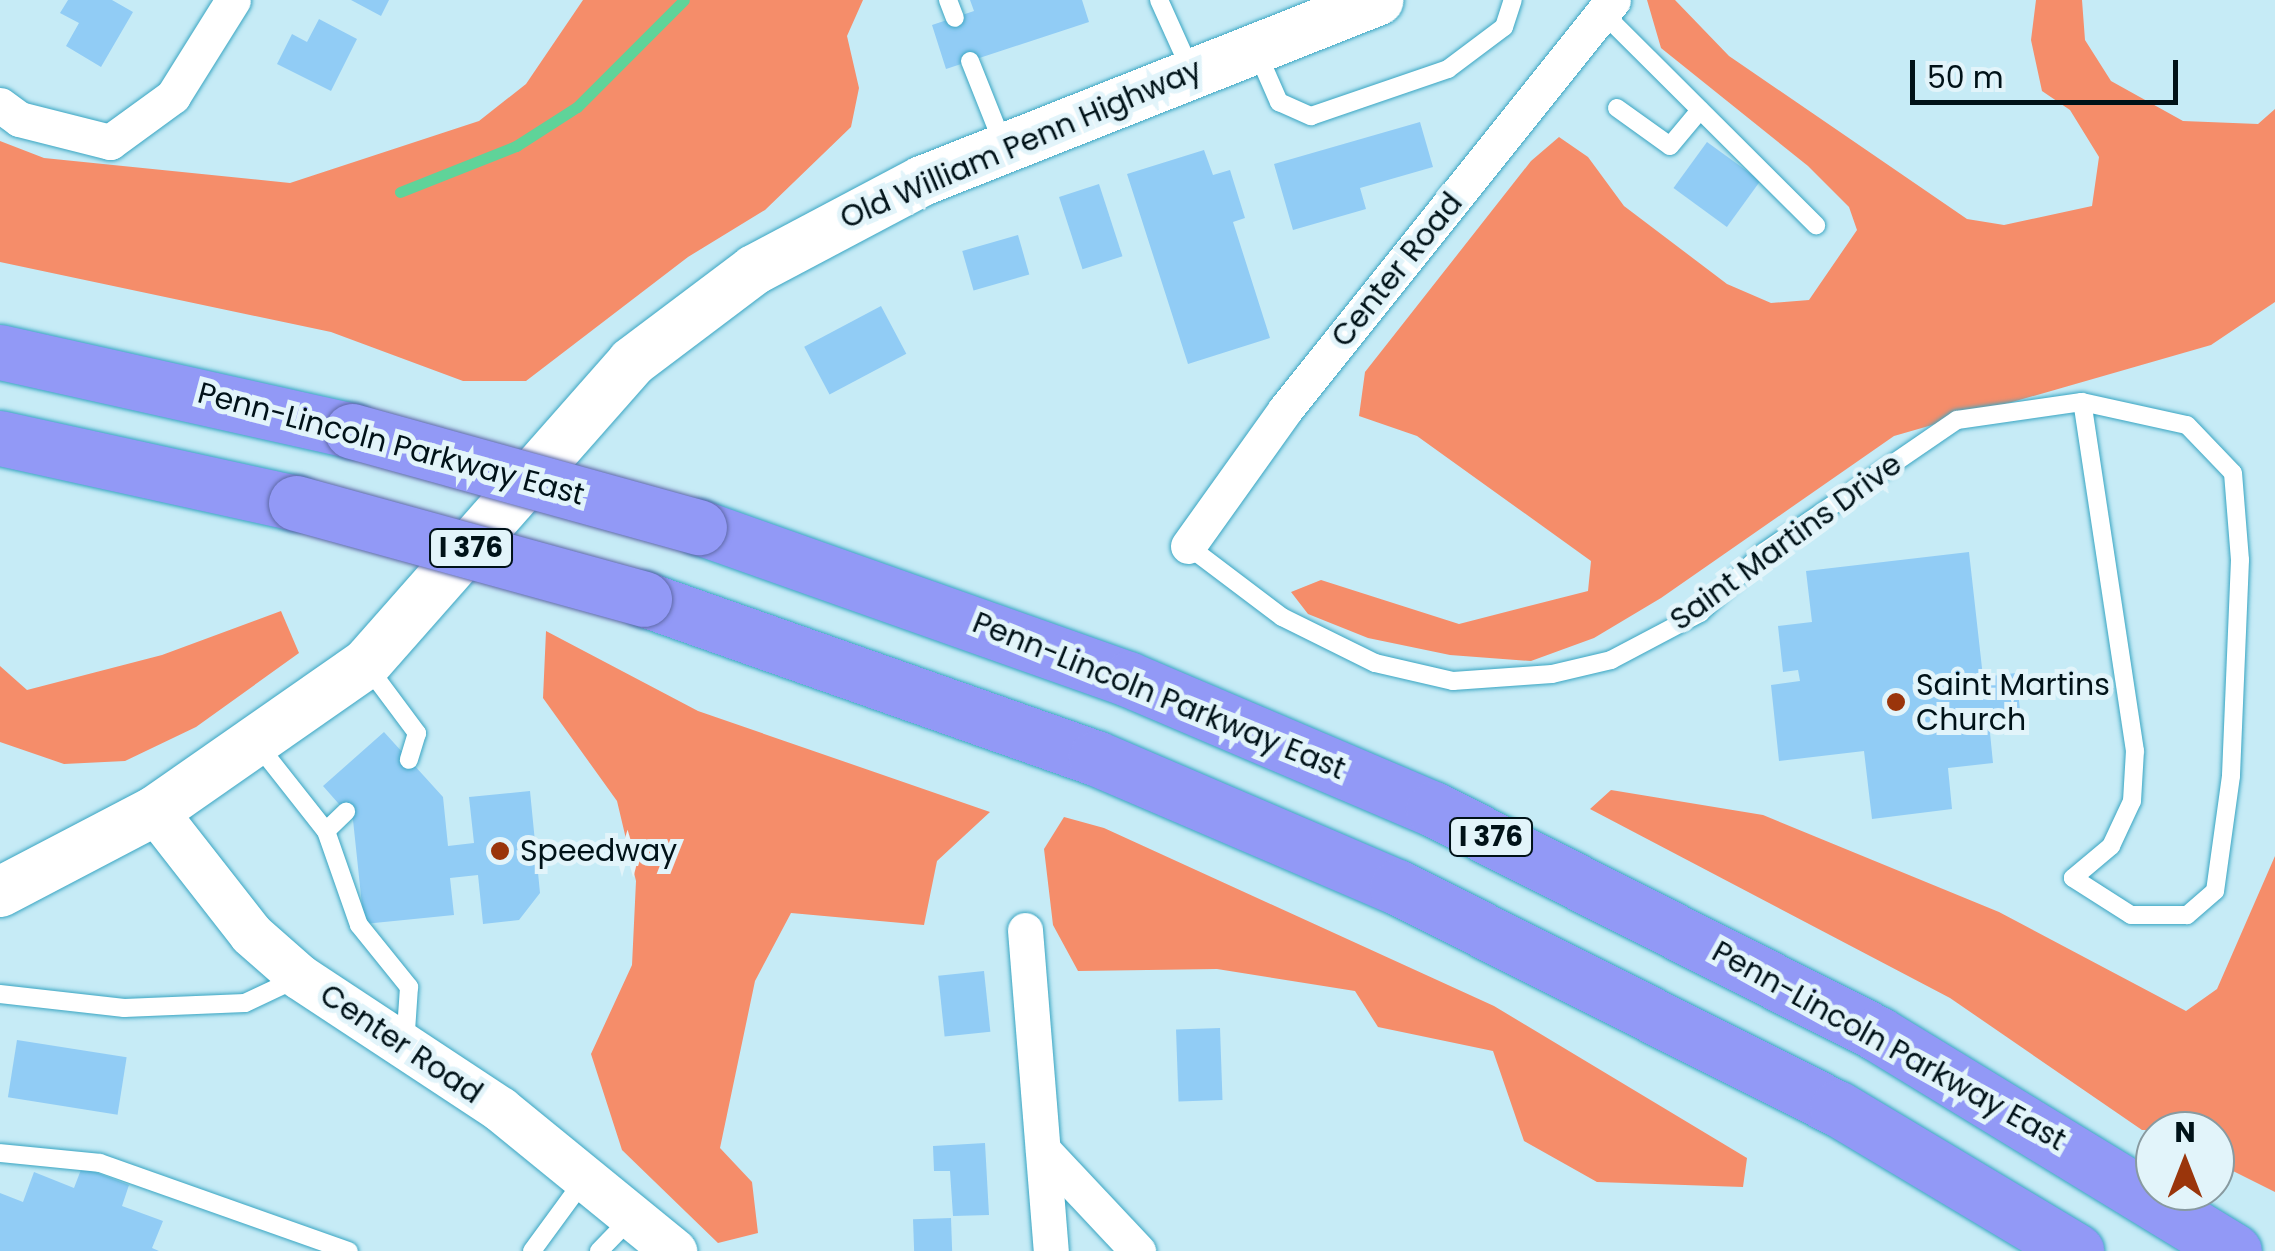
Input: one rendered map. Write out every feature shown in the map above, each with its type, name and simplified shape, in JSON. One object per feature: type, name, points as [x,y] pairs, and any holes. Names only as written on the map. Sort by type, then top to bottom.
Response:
[{"type":"highway","name":"Penn-Lincoln Parkway East","points":[[0,352],[352,430],[699,528],[1128,679],[1450,818],[1878,1034],[2234,1251]]},
{"type":"highway","name":"I 376","points":[[0,438],[296,503],[644,599],[1096,758],[1397,887],[1836,1108],[2076,1251]]},
{"type":"main road","name":"Old William Penn Highway","points":[[0,892],[155,811],[258,745],[366,664],[574,421],[646,350],[827,226],[1004,147],[1378,0]]},
{"type":"street","points":[[0,104],[18,120],[110,142],[173,96],[233,0]]},
{"type":"street","name":"Center Road","points":[[1188,546],[1285,410],[1608,7]]},
{"type":"street","name":"Center Road","points":[[155,811],[251,934],[300,977],[405,1045],[588,1176],[674,1251]]},
{"type":"street","points":[[1025,930],[1051,1251]]},
{"type":"street","points":[[1042,1150],[1138,1251]]},
{"type":"lane","points":[[1159,0],[1191,72]]},
{"type":"lane","points":[[1254,48],[1279,102],[1311,116],[1448,69],[1504,26],[1513,0]]},
{"type":"lane","points":[[1608,7],[1700,110],[1816,225]]},
{"type":"lane","points":[[970,61],[1004,147]]},
{"type":"lane","points":[[1617,108],[1670,146],[1700,110]]},
{"type":"lane","name":"Saint Martins Drive","points":[[1188,546],[1282,617],[1375,663],[1454,681],[1552,674],[1611,660],[1700,613],[1764,552],[1957,420],[2082,402],[2187,425],[2233,473],[2240,560],[2231,776],[2215,891],[2187,915],[2131,915],[2073,878],[2111,846],[2132,800],[2135,750],[2082,402]]},
{"type":"lane","points":[[366,664],[417,733],[410,760]]},
{"type":"lane","points":[[258,745],[326,831],[358,925],[409,987],[405,1045]]},
{"type":"lane","points":[[326,831],[346,812]]},
{"type":"lane","points":[[0,994],[124,1008],[245,1004],[300,977]]},
{"type":"lane","points":[[0,1153],[100,1163],[348,1251]]},
{"type":"lane","points":[[532,1251],[588,1176]]},
{"type":"lane","points":[[600,1251],[634,1215]]},
{"type":"shaded area","points":[[583,0],[863,0],[847,36],[859,88],[851,127],[765,210],[688,257],[526,381],[463,381],[331,332],[0,262],[0,141],[44,158],[290,183],[479,121],[526,84]]},
{"type":"shaded area","points":[[1647,0],[1675,0],[1729,56],[1967,219],[2004,225],[2092,206],[2099,157],[2070,110],[2042,91],[2031,40],[2036,0],[2082,0],[2085,40],[2111,81],[2183,121],[2258,124],[2275,109],[2275,302],[2211,345],[1894,436],[1661,598],[1594,638],[1531,661],[1450,655],[1368,638],[1308,614],[1291,592],[1321,580],[1459,624],[1588,591],[1591,561],[1417,436],[1359,416],[1365,372],[1531,161],[1559,137],[1588,157],[1624,206],[1727,284],[1771,303],[1809,300],[1857,230],[1849,207],[1808,166],[1661,48]]},
{"type":"shaded area","points":[[281,611],[299,653],[196,727],[125,761],[64,764],[0,742],[0,666],[27,690],[162,655]]},
{"type":"shaded area","points":[[546,631],[698,711],[990,812],[937,861],[924,925],[791,913],[755,981],[720,1148],[752,1182],[758,1233],[718,1243],[622,1150],[591,1054],[632,965],[636,881],[617,801],[543,698]]},
{"type":"shaded area","points":[[1611,790],[1763,815],[1999,912],[2186,1011],[2217,989],[2275,856],[2275,1192],[2235,1172],[2235,1111],[2135,1111],[2135,1125],[1950,998],[1590,809]]},
{"type":"shaded area","points":[[1064,817],[1104,828],[1494,1006],[1747,1158],[1743,1187],[1597,1182],[1524,1141],[1493,1051],[1378,1027],[1355,991],[1217,969],[1078,971],[1053,925],[1044,849]]},
{"type":"building","points":[[68,0],[112,0],[133,12],[101,67],[66,46],[79,23],[60,13]]},
{"type":"building","points":[[351,0],[389,0],[381,16]]},
{"type":"building","points":[[970,0],[1082,0],[1089,22],[946,69],[932,25],[974,11]]},
{"type":"building","points":[[319,19],[357,39],[331,91],[277,64],[292,34],[307,42]]},
{"type":"building","points":[[1420,122],[1433,167],[1360,188],[1366,209],[1293,230],[1274,164]]},
{"type":"building","points":[[1707,142],[1760,181],[1727,227],[1673,188]]},
{"type":"building","points":[[1204,150],[1213,175],[1230,170],[1245,218],[1233,222],[1270,338],[1188,364],[1127,174]]},
{"type":"building","points":[[1099,184],[1122,256],[1083,269],[1059,197]]},
{"type":"building","points":[[1018,235],[1029,274],[974,290],[962,251]]},
{"type":"building","points":[[881,306],[906,354],[830,395],[804,347]]},
{"type":"building","name":"Saint Martins Church","points":[[1969,552],[1983,677],[2016,673],[2021,719],[1989,723],[1993,763],[1948,768],[1952,809],[1872,819],[1864,751],[1779,761],[1771,685],[1800,681],[1798,670],[1783,672],[1778,626],[1812,622],[1806,571]]},
{"type":"building","points":[[384,732],[443,797],[448,846],[474,843],[469,797],[530,791],[540,893],[519,920],[483,924],[478,875],[450,878],[454,915],[364,924],[353,820],[323,786]]},
{"type":"building","points":[[984,971],[990,1032],[945,1036],[938,976]]},
{"type":"building","points":[[1220,1028],[1223,1100],[1179,1101],[1176,1030]]},
{"type":"building","points":[[17,1040],[127,1057],[118,1115],[8,1097]]},
{"type":"building","points":[[985,1143],[989,1215],[953,1216],[950,1171],[934,1171],[933,1146]]},
{"type":"building","points":[[82,1167],[129,1185],[122,1206],[163,1221],[152,1248],[159,1251],[0,1251],[0,1193],[23,1202],[34,1172],[74,1188]]},
{"type":"building","points":[[951,1218],[952,1251],[914,1251],[913,1219]]},
{"type":"waterway","points":[[400,192],[516,146],[577,107],[684,0]]},
{"type":"place","name":"Saint Martins Church","points":[[1896,702]]},
{"type":"place","name":"Speedway","points":[[500,851]]}]
